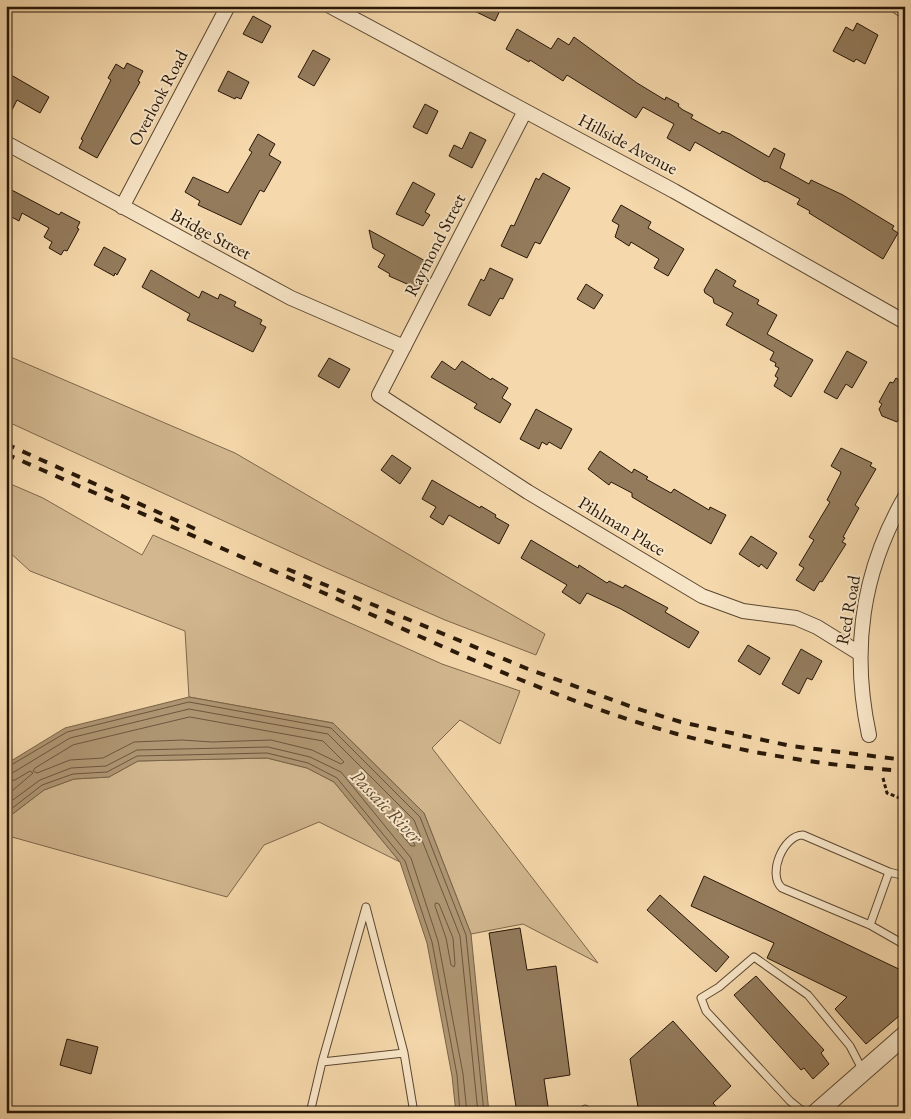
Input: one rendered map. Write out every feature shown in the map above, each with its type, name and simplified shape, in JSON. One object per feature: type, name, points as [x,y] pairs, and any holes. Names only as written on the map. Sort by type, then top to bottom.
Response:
[{"type":"street","name":"Overlook Road","points":[[122,206],[228,6]]},
{"type":"street","name":"Hillside Avenue","points":[[330,6],[674,191],[905,322]]},
{"type":"street","points":[[896,6],[905,11]]},
{"type":"street","name":"Raymond Street","points":[[381,396],[379,395],[525,111]]},
{"type":"street","name":"Bridge Street","points":[[6,142],[291,298],[404,347]]},
{"type":"street","name":"Pihlman Place","points":[[381,396],[528,492],[702,596],[743,611],[796,618],[817,627],[859,653]]},
{"type":"street","name":"Red Road","points":[[869,735],[862,702],[859,653],[868,588],[883,545],[905,497]]},
{"type":"street","points":[[816,1113],[905,1035]]},
{"type":"lane","points":[[905,876],[889,872],[803,835],[799,835],[785,844],[775,873],[778,884],[870,925],[905,945]]},
{"type":"lane","points":[[870,925],[889,872]]},
{"type":"lane","points":[[310,1113],[322,1062],[366,907],[404,1053],[414,1113]]},
{"type":"lane","points":[[805,1113],[790,1101],[706,1011],[701,998],[719,987],[754,957],[808,995],[850,1046],[863,1071]]},
{"type":"lane","points":[[322,1062],[404,1053]]},
{"type":"path","points":[[883,778],[888,793],[905,800]]},
{"type":"shaded area","points":[[6,355],[235,453],[545,634],[536,655],[445,620],[324,567],[6,421]]},
{"type":"shaded area","points":[[6,482],[43,498],[142,555],[153,535],[442,664],[520,691],[500,744],[460,720],[432,748],[598,963],[523,924],[471,934],[424,813],[333,723],[189,697],[185,631],[30,571],[6,549]]},
{"type":"shaded area","points":[[267,758],[307,768],[334,782],[400,862],[319,822],[264,845],[227,897],[12,837],[6,856],[6,819],[44,790],[74,779],[109,777],[138,761]]},
{"type":"water","name":"Passaic River","points":[[189,697],[333,723],[424,813],[471,934],[489,1113],[456,1113],[452,1076],[427,943],[400,862],[334,782],[307,768],[267,758],[138,761],[109,777],[74,779],[44,790],[6,819],[6,764],[65,728]]},
{"type":"building","points":[[464,6],[502,6],[495,21]]},
{"type":"building","points":[[253,16],[271,26],[262,43],[243,34]]},
{"type":"building","points":[[857,23],[878,35],[865,64],[856,59],[854,62],[833,51],[846,27],[853,31]]},
{"type":"building","points":[[517,29],[551,49],[558,38],[569,45],[574,37],[637,83],[665,100],[666,97],[679,104],[678,106],[683,110],[693,115],[691,118],[720,134],[722,131],[730,134],[769,157],[774,148],[785,154],[780,168],[809,184],[811,180],[843,195],[894,226],[892,229],[898,233],[883,259],[809,213],[810,211],[797,204],[800,199],[765,182],[695,142],[690,151],[667,138],[674,124],[643,107],[636,118],[567,75],[563,81],[530,60],[529,62],[506,49]]},
{"type":"building","points":[[313,50],[330,59],[314,86],[298,77]]},
{"type":"building","points":[[127,63],[143,71],[138,81],[140,82],[97,158],[79,148],[83,140],[81,139],[111,80],[108,78],[116,64],[124,69]]},
{"type":"building","points":[[228,71],[249,82],[241,99],[236,97],[235,99],[218,91]]},
{"type":"building","points":[[6,72],[49,97],[40,113],[17,100],[6,122]]},
{"type":"building","points":[[425,104],[438,111],[427,134],[413,127]]},
{"type":"building","points":[[470,132],[486,140],[472,168],[449,156],[454,145],[462,149]]},
{"type":"building","points":[[258,134],[275,144],[269,155],[281,162],[264,192],[260,190],[241,225],[198,205],[200,201],[185,192],[193,177],[228,193],[252,152],[249,150]]},
{"type":"building","points":[[543,173],[570,188],[540,244],[535,242],[527,258],[501,246],[511,225],[514,226],[536,178],[539,180]]},
{"type":"building","points":[[413,182],[435,194],[425,212],[430,215],[423,226],[396,214]]},
{"type":"building","points":[[6,187],[59,215],[61,212],[80,222],[77,228],[79,229],[67,251],[64,250],[61,255],[49,248],[52,242],[44,237],[49,228],[22,213],[19,221],[6,214]]},
{"type":"building","points":[[621,205],[651,222],[648,228],[684,249],[668,276],[654,268],[659,259],[631,242],[629,246],[615,237],[619,225],[612,221]]},
{"type":"building","points":[[369,230],[429,263],[416,288],[389,276],[390,274],[378,267],[385,255],[373,248]]},
{"type":"building","points":[[104,247],[126,259],[117,275],[115,273],[114,276],[94,265]]},
{"type":"building","points":[[490,268],[513,279],[503,299],[500,298],[490,316],[468,305],[481,279],[484,281]]},
{"type":"building","points":[[716,269],[736,281],[733,286],[759,300],[757,304],[777,315],[767,334],[813,360],[791,397],[774,386],[778,378],[775,376],[779,368],[775,366],[776,363],[770,360],[774,352],[726,325],[733,313],[714,303],[713,298],[705,293],[704,290]]},
{"type":"building","points":[[151,270],[199,298],[202,291],[218,299],[220,294],[236,302],[234,306],[262,320],[260,324],[266,327],[253,352],[187,320],[190,314],[142,287]]},
{"type":"building","points":[[586,284],[603,295],[594,309],[577,299]]},
{"type":"building","points":[[847,351],[867,362],[852,388],[846,384],[837,399],[824,392]]},
{"type":"building","points":[[329,358],[350,369],[339,388],[318,376]]},
{"type":"building","points":[[442,361],[455,370],[462,361],[491,380],[492,378],[508,388],[502,398],[511,404],[500,423],[474,408],[477,404],[431,377]]},
{"type":"building","points":[[896,378],[905,383],[905,411],[897,422],[882,416],[879,409],[882,404],[879,402],[890,382],[893,383]]},
{"type":"building","points":[[536,409],[572,429],[561,449],[549,442],[547,445],[542,442],[539,449],[520,439]]},
{"type":"building","points":[[841,448],[872,463],[870,466],[876,469],[855,505],[859,508],[843,537],[845,538],[842,542],[846,544],[822,582],[820,581],[814,591],[796,580],[804,568],[799,565],[814,540],[809,537],[830,502],[827,500],[840,475],[841,472],[831,466]]},
{"type":"building","points":[[600,451],[632,473],[634,469],[648,477],[646,479],[671,493],[674,489],[709,510],[710,507],[726,515],[711,544],[632,497],[632,493],[611,482],[609,485],[588,469]]},
{"type":"building","points":[[392,455],[411,468],[400,484],[381,470]]},
{"type":"building","points":[[432,480],[480,508],[481,506],[509,525],[499,544],[449,515],[443,525],[430,517],[436,507],[422,499]]},
{"type":"building","points":[[751,536],[777,553],[767,569],[761,564],[759,567],[739,554]]},
{"type":"building","points":[[531,540],[578,568],[579,565],[607,583],[609,581],[623,588],[625,585],[668,608],[665,612],[699,632],[689,648],[621,609],[587,593],[580,604],[562,592],[567,585],[521,558]]},
{"type":"building","points":[[748,645],[770,658],[760,675],[738,661]]},
{"type":"building","points":[[801,649],[822,661],[812,680],[807,678],[799,694],[782,684]]},
{"type":"building","points":[[704,876],[905,972],[905,1011],[866,1044],[835,1009],[847,997],[767,958],[774,943],[691,906]]},
{"type":"building","points":[[660,895],[729,957],[716,972],[647,910]]},
{"type":"building","points":[[520,928],[527,970],[556,966],[570,1075],[544,1079],[549,1113],[517,1113],[489,933]]},
{"type":"building","points":[[756,976],[824,1050],[821,1053],[829,1064],[813,1079],[804,1068],[801,1070],[734,995]]},
{"type":"building","points":[[673,1021],[731,1086],[713,1103],[722,1113],[639,1113],[630,1059]]},
{"type":"building","points":[[67,1039],[98,1047],[91,1074],[60,1065]]},
{"type":"railway","points":[[6,444],[200,531]]},
{"type":"railway","points":[[6,454],[460,654],[545,690],[589,706],[677,734],[733,748],[847,766],[905,771]]},
{"type":"railway","points":[[6,478],[10,480]]},
{"type":"railway","points":[[287,569],[528,669],[635,708],[681,722],[791,746],[905,760]]}]
